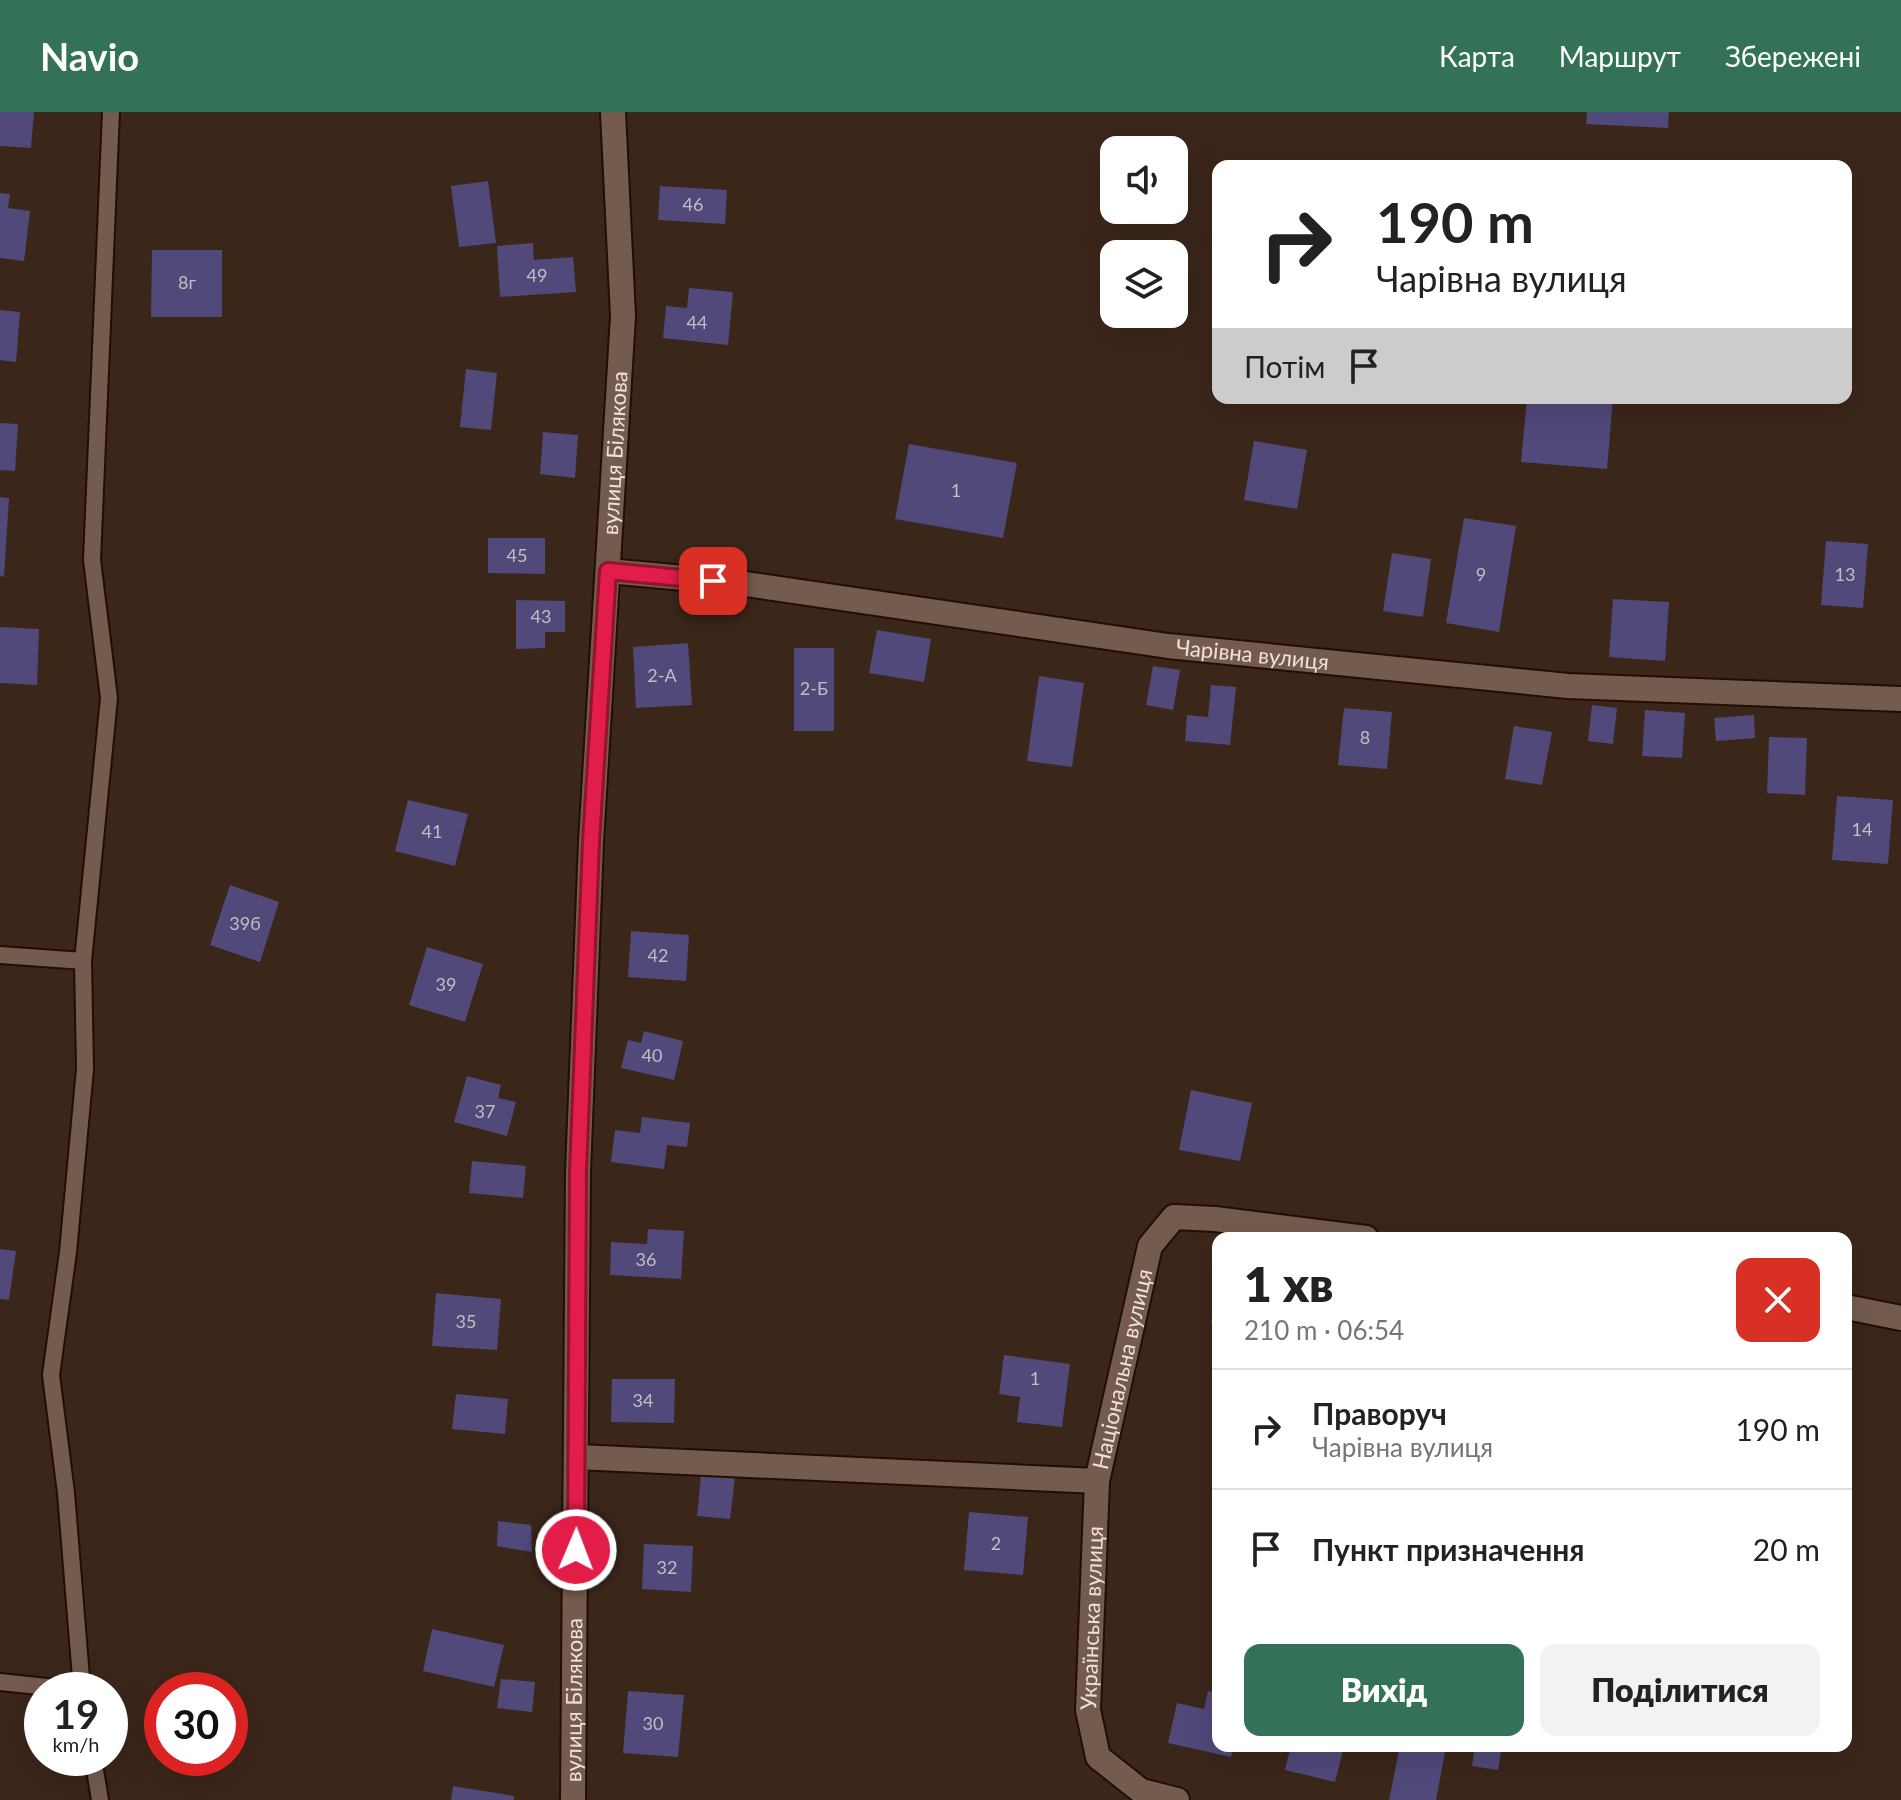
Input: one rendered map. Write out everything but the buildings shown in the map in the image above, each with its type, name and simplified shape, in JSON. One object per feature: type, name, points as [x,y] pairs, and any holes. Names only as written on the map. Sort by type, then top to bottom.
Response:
[{"type":"street","name":"вулиця Білякова","points":[[573,1800],[578,1172],[591,842],[623,316],[613,112]]},
{"type":"street","name":"Чарівна вулиця","points":[[608,571],[739,583],[1168,646],[1538,683],[1901,699]]},
{"type":"street","name":"Національна вулиця","points":[[1097,1481],[1150,1246],[1174,1217],[1318,1232]]},
{"type":"street","points":[[1852,1308],[1901,1318]]},
{"type":"street","points":[[577,1457],[1097,1481]]},
{"type":"street","name":"Українська вулиця","points":[[1097,1481],[1088,1710],[1098,1757],[1141,1791],[1177,1800]]},
{"type":"lane","points":[[81,1672],[66,1493],[51,1375],[68,1252],[85,1069],[83,961],[109,698],[92,560],[111,112]]},
{"type":"lane","points":[[0,955],[83,961]]},
{"type":"lane","points":[[0,1682],[24,1685]]},
{"type":"lane","points":[[96,1776],[100,1800]]},
{"type":"route","points":[[576,1550],[578,1172],[591,842],[608,571],[713,581]]}]
